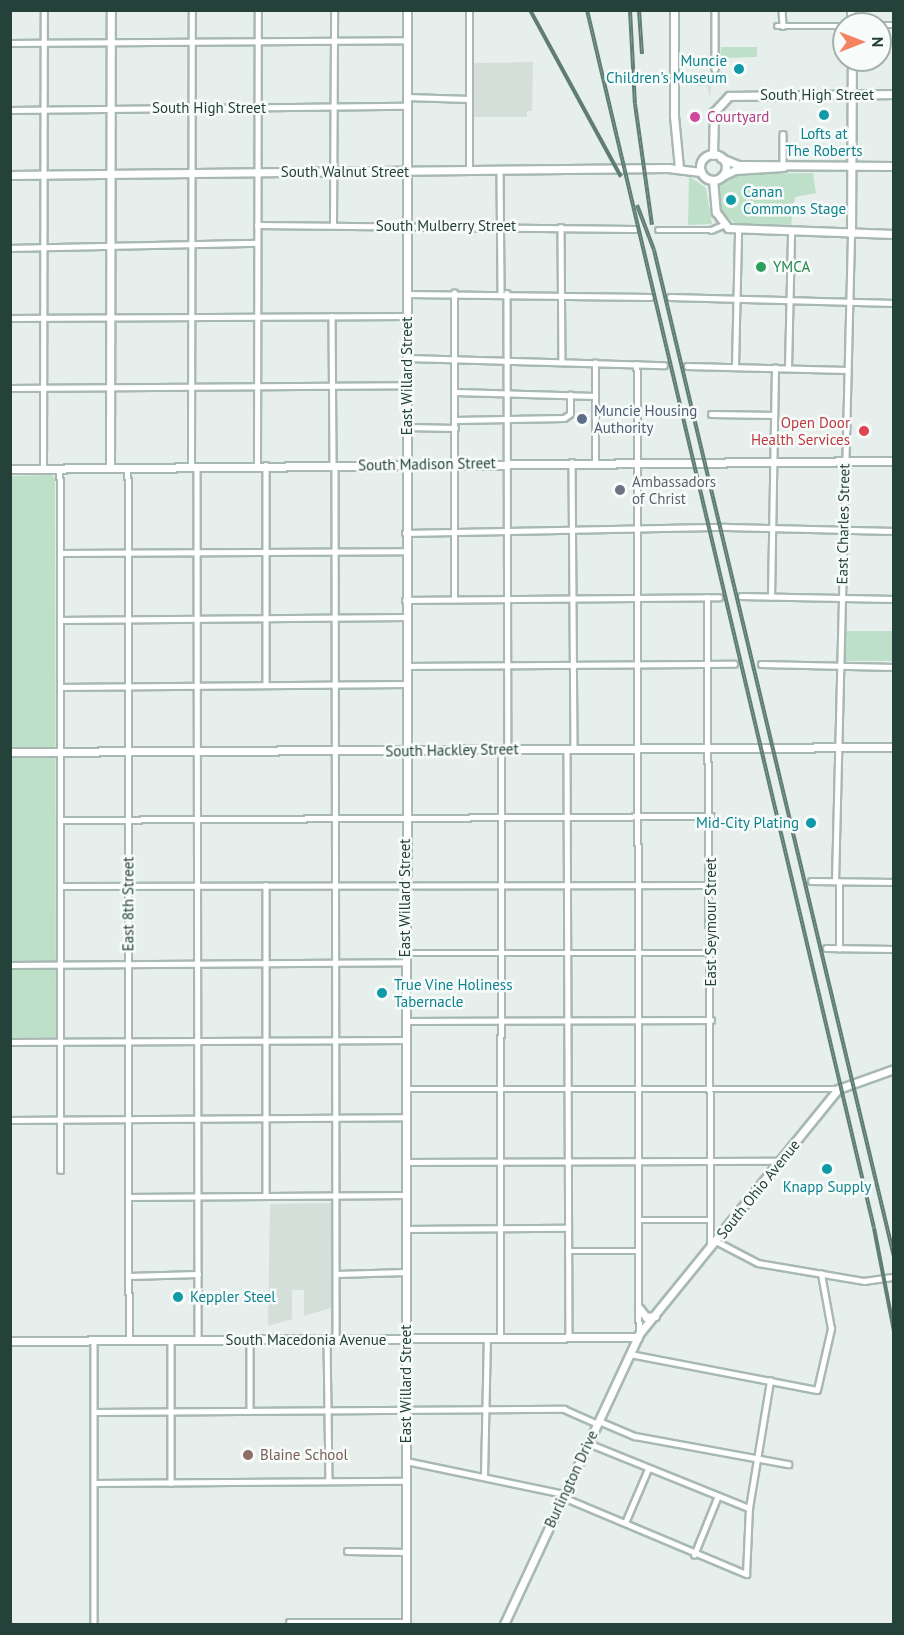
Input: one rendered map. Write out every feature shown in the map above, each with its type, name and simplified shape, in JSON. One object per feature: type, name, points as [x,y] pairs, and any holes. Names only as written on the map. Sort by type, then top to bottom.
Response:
[{"type":"street","points":[[43,469],[44,10]]},
{"type":"street","points":[[110,468],[111,10]]},
{"type":"street","points":[[192,10],[190,317],[197,552],[198,1340]]},
{"type":"street","points":[[257,466],[258,10]]},
{"type":"street","points":[[333,225],[334,10]]},
{"type":"street","name":"East Willard Street","points":[[406,1623],[407,10]]},
{"type":"street","points":[[469,10],[469,171]]},
{"type":"street","points":[[674,10],[679,168]]},
{"type":"street","points":[[715,10],[715,69]]},
{"type":"street","points":[[782,10],[780,26],[832,26]]},
{"type":"street","points":[[10,43],[407,40]]},
{"type":"street","name":"East Charles Street","points":[[839,949],[838,747],[843,460],[852,166],[852,72]]},
{"type":"street","name":"South High Street","points":[[713,155],[716,107],[724,98],[740,95],[894,94]]},
{"type":"street","name":"South High Street","points":[[10,110],[258,108],[469,99]]},
{"type":"street","points":[[783,134],[783,167]]},
{"type":"street","points":[[713,180],[701,172],[701,163],[713,155],[735,165],[783,167]]},
{"type":"street","points":[[721,158],[725,168],[721,177]]},
{"type":"street","name":"South Walnut Street","points":[[679,168],[701,163]]},
{"type":"street","points":[[713,180],[735,170],[894,166]]},
{"type":"street","name":"South Walnut Street","points":[[10,175],[679,168],[701,172]]},
{"type":"street","points":[[500,171],[506,361],[508,666],[500,818],[500,1338]]},
{"type":"street","points":[[713,180],[715,208],[723,225]]},
{"type":"street","name":"South Mulberry Street","points":[[257,225],[501,225],[635,229]]},
{"type":"street","points":[[658,230],[707,231],[723,225],[738,230],[791,233],[894,234]]},
{"type":"street","points":[[561,227],[562,362]]},
{"type":"street","points":[[735,367],[738,230]]},
{"type":"street","points":[[788,368],[791,233]]},
{"type":"street","points":[[10,248],[257,243]]},
{"type":"street","points":[[454,293],[454,599]]},
{"type":"street","points":[[407,294],[504,293],[650,297]]},
{"type":"street","points":[[670,297],[894,303]]},
{"type":"street","points":[[332,316],[335,551],[336,1339]]},
{"type":"street","points":[[10,318],[407,316]]},
{"type":"street","points":[[407,358],[664,365]]},
{"type":"street","points":[[595,363],[595,462]]},
{"type":"street","points":[[637,364],[639,1336]]},
{"type":"street","points":[[687,366],[847,369]]},
{"type":"street","points":[[771,597],[775,368]]},
{"type":"street","points":[[10,388],[407,385]]},
{"type":"street","points":[[455,392],[595,396]]},
{"type":"street","points":[[455,420],[567,418],[570,395]]},
{"type":"street","points":[[711,414],[774,415]]},
{"type":"street","points":[[407,427],[455,428]]},
{"type":"street","name":"South Madison Street","points":[[10,469],[773,459],[894,461]]},
{"type":"street","points":[[568,1338],[567,817],[574,665],[572,462]]},
{"type":"street","points":[[266,465],[266,685]]},
{"type":"street","name":"East 8th Street","points":[[128,468],[129,1340]]},
{"type":"street","points":[[60,469],[61,1170]]},
{"type":"street","points":[[405,533],[772,529],[894,531]]},
{"type":"street","points":[[60,553],[405,551]]},
{"type":"street","points":[[741,596],[894,599]]},
{"type":"street","name":"East Seymour Street","points":[[707,597],[711,816],[711,1248]]},
{"type":"street","points":[[405,600],[719,597]]},
{"type":"street","points":[[60,620],[405,618]]},
{"type":"street","points":[[405,666],[734,664]]},
{"type":"street","points":[[761,664],[894,667]]},
{"type":"street","points":[[60,687],[405,684]]},
{"type":"street","name":"South Hackley Street","points":[[10,752],[894,747]]},
{"type":"street","points":[[61,820],[711,816]]},
{"type":"street","points":[[812,881],[894,882]]},
{"type":"street","points":[[266,885],[266,1196]]},
{"type":"street","points":[[60,886],[711,885]]},
{"type":"street","points":[[826,948],[894,949]]},
{"type":"street","points":[[405,953],[711,952]]},
{"type":"street","points":[[10,965],[405,962]]},
{"type":"street","points":[[405,1021],[711,1020]]},
{"type":"street","points":[[10,1042],[405,1040]]},
{"type":"street","points":[[406,1089],[838,1089],[894,1069]]},
{"type":"street","name":"South Ohio Avenue","points":[[639,1336],[838,1089]]},
{"type":"street","points":[[10,1120],[406,1117]]},
{"type":"street","points":[[406,1162],[781,1161]]},
{"type":"street","points":[[129,1197],[406,1195]]},
{"type":"street","points":[[639,1220],[711,1220]]},
{"type":"street","points":[[406,1229],[568,1228]]},
{"type":"street","points":[[716,1241],[753,1262],[874,1282],[894,1277]]},
{"type":"street","points":[[568,1251],[639,1251]]},
{"type":"street","points":[[336,1274],[406,1272]]},
{"type":"street","points":[[129,1276],[198,1274]]},
{"type":"street","points":[[630,1354],[817,1390],[831,1329],[821,1275]]},
{"type":"street","points":[[639,1308],[646,1317],[655,1316]]},
{"type":"street","name":"South Macedonia Avenue","points":[[10,1341],[639,1336]]},
{"type":"street","name":"Burlington Drive","points":[[504,1624],[639,1336]]},
{"type":"street","points":[[484,1477],[487,1338]]},
{"type":"street","points":[[327,1339],[329,1481]]},
{"type":"street","points":[[171,1340],[171,1483]]},
{"type":"street","points":[[250,1340],[250,1412]]},
{"type":"street","points":[[93,1341],[94,1624]]},
{"type":"street","points":[[406,1461],[563,1495],[739,1572],[748,1570],[749,1508],[771,1381]]},
{"type":"street","points":[[94,1412],[566,1409],[635,1436],[788,1464]]},
{"type":"street","points":[[588,1443],[717,1498],[749,1508]]},
{"type":"street","points":[[625,1523],[648,1469]]},
{"type":"street","points":[[94,1483],[406,1480]]},
{"type":"street","points":[[694,1554],[717,1498]]},
{"type":"street","points":[[347,1551],[406,1552]]},
{"type":"street","points":[[289,1622],[406,1623]]},
{"type":"shaded area","points":[[533,62],[532,111],[527,111],[527,117],[474,117],[474,63]]},
{"type":"shaded area","points":[[708,73],[708,81],[724,81],[724,86],[711,86],[710,98],[707,86],[686,86],[686,74]]},
{"type":"shaded area","points":[[332,1203],[331,1308],[304,1316],[304,1290],[292,1290],[292,1319],[268,1326],[270,1204]]},
{"type":"green space","points":[[721,47],[757,47],[757,57],[720,58]]},
{"type":"green space","points":[[813,173],[816,193],[795,197],[791,225],[736,224],[721,211],[719,186],[735,174]]},
{"type":"green space","points":[[689,176],[706,188],[712,224],[688,225]]},
{"type":"green space","points":[[51,475],[55,478],[56,1037],[11,1038],[10,476]]},
{"type":"green space","points":[[846,631],[893,631],[893,661],[845,661]]},
{"type":"railway","points":[[530,10],[621,177]]},
{"type":"railway","points":[[587,10],[874,1228],[894,1331]]},
{"type":"railway","points":[[630,10],[635,104],[652,225]]},
{"type":"railway","points":[[639,10],[642,54]]},
{"type":"railway","points":[[637,205],[654,250],[894,1257]]},
{"type":"place","name":"Muncie Children's Museum","points":[[739,69]]},
{"type":"place","name":"Lofts at The Roberts","points":[[824,115]]},
{"type":"place","name":"Courtyard","points":[[695,117]]},
{"type":"place","name":"Canan Commons Stage","points":[[731,200]]},
{"type":"place","name":"YMCA","points":[[761,267]]},
{"type":"place","name":"Muncie Housing Authority","points":[[582,419]]},
{"type":"place","name":"Open Door Health Services","points":[[864,431]]},
{"type":"place","name":"Ambassadors of Christ","points":[[620,490]]},
{"type":"place","name":"Mid-City Plating","points":[[811,823]]},
{"type":"place","name":"True Vine Holiness Tabernacle","points":[[382,993]]},
{"type":"place","name":"Knapp Supply","points":[[827,1169]]},
{"type":"place","name":"Keppler Steel","points":[[178,1297]]},
{"type":"place","name":"Blaine School","points":[[248,1455]]}]
